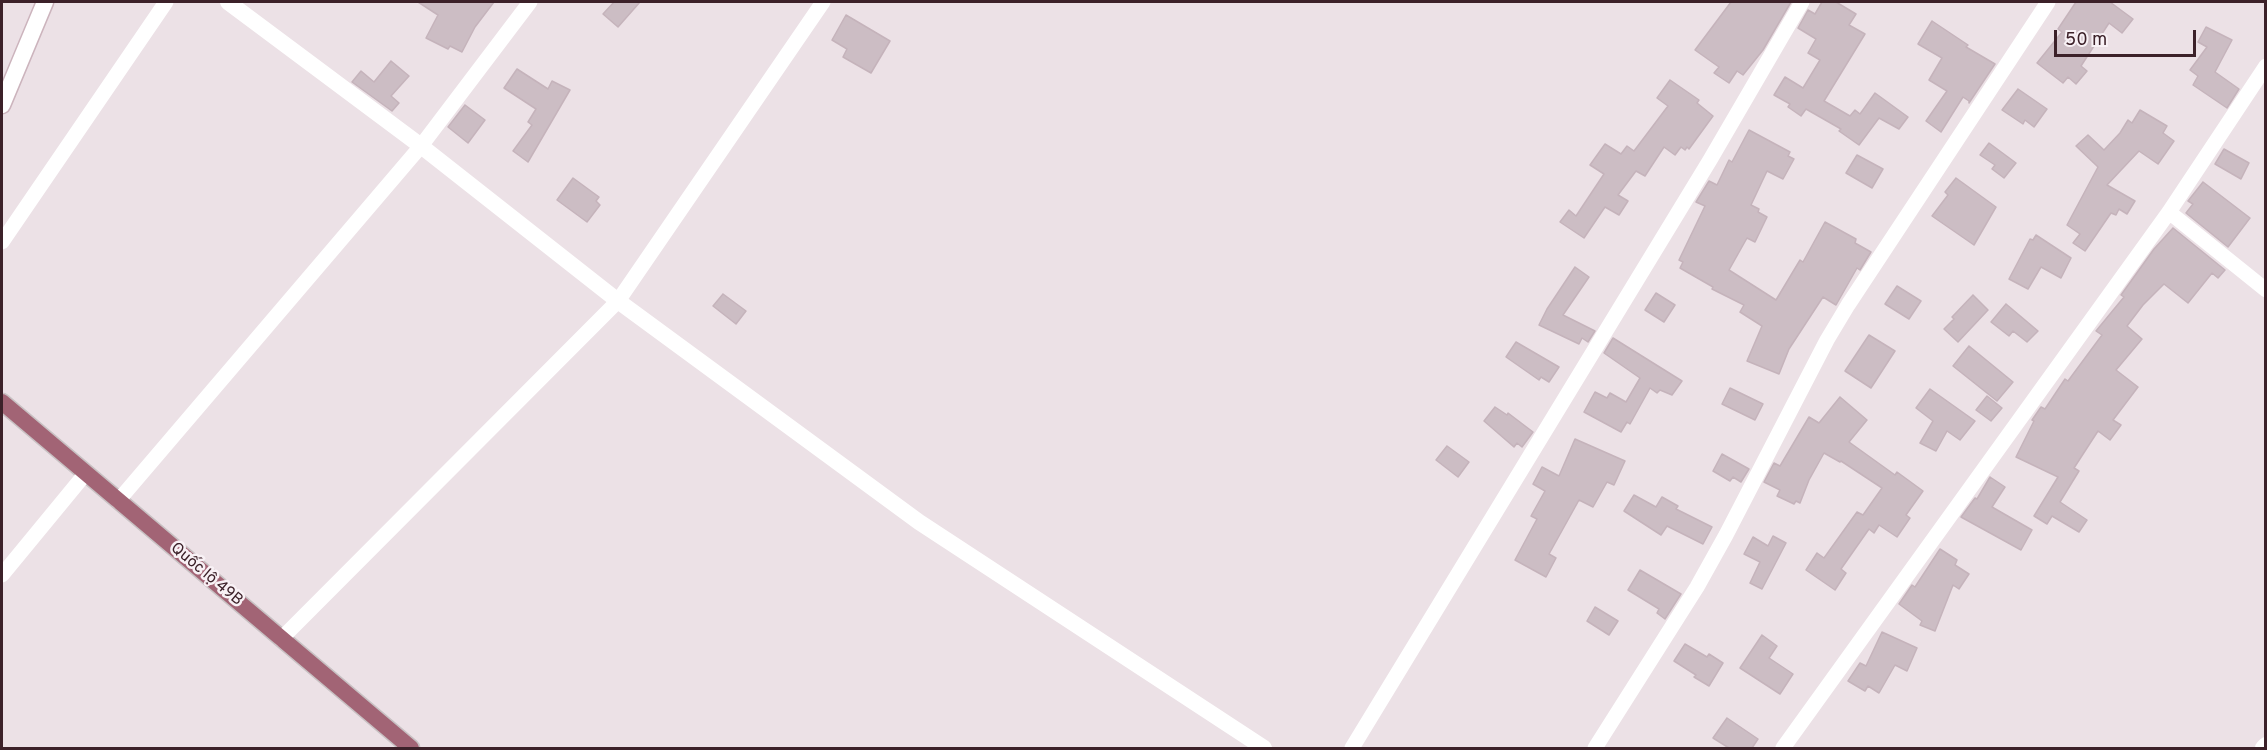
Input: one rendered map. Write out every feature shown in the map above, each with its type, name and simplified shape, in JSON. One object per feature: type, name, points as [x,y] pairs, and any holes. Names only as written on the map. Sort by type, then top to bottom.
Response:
[{"type":"main road","name":"Quốc lộ 49B","points":[[2,402],[411,748]]},
{"type":"street","points":[[2,105],[45,2]]},
{"type":"street","points":[[2,242],[166,2]]},
{"type":"street","points":[[228,2],[421,146],[618,301],[919,522],[1264,748]]},
{"type":"street","points":[[118,501],[421,146],[530,2]]},
{"type":"street","points":[[281,639],[618,301],[823,2]]},
{"type":"street","points":[[1352,748],[1710,160],[1802,2]]},
{"type":"street","points":[[1595,748],[1726,535],[1827,340],[2048,2]]},
{"type":"street","points":[[1783,748],[2169,212],[2265,66]]},
{"type":"street","points":[[2169,212],[2265,290]]},
{"type":"street","points":[[2,575],[86,473]]},
{"type":"building","points":[[418,2],[494,2],[475,27],[462,52],[450,46],[448,49],[426,38],[438,15]]},
{"type":"building","points":[[614,2],[640,2],[618,27],[603,14]]},
{"type":"building","points":[[1731,2],[1791,2],[1763,50],[1743,75],[1737,71],[1729,83],[1714,73],[1719,67],[1695,50]]},
{"type":"building","points":[[1822,2],[1836,2],[1856,14],[1849,25],[1865,34],[1824,101],[1850,116],[1855,110],[1860,114],[1875,93],[1908,117],[1899,129],[1879,118],[1859,145],[1839,131],[1841,129],[1806,109],[1801,116],[1788,107],[1790,104],[1774,95],[1785,77],[1803,88],[1820,60],[1808,53],[1816,39],[1798,28],[1808,10],[1815,14]]},
{"type":"building","points":[[2076,2],[2110,2],[2133,19],[2122,33],[2109,23],[2081,66],[2087,71],[2076,84],[2068,77],[2063,83],[2037,63],[2062,32],[2058,29]]},
{"type":"building","points":[[846,15],[890,41],[871,73],[843,57],[847,49],[832,40]]},
{"type":"building","points":[[1932,21],[1968,45],[1966,47],[1995,64],[1969,103],[1963,97],[1941,132],[1926,121],[1947,91],[1929,80],[1942,58],[1918,44]]},
{"type":"building","points":[[2206,27],[2232,40],[2215,72],[2239,89],[2227,108],[2193,85],[2198,76],[2190,70],[2207,47],[2198,42]]},
{"type":"building","points":[[391,61],[409,76],[391,96],[399,103],[392,111],[352,82],[361,71],[374,82]]},
{"type":"building","points":[[517,69],[548,89],[552,81],[570,90],[528,162],[513,151],[532,125],[528,122],[536,109],[504,88]]},
{"type":"building","points":[[1670,80],[1699,100],[1697,103],[1713,116],[1689,149],[1687,147],[1685,150],[1681,147],[1675,155],[1664,147],[1645,176],[1636,171],[1618,195],[1628,201],[1619,215],[1605,207],[1584,238],[1560,222],[1569,210],[1576,216],[1604,174],[1590,165],[1605,144],[1621,154],[1627,146],[1634,151],[1668,106],[1657,98]]},
{"type":"building","points":[[2018,89],[2047,109],[2034,127],[2025,120],[2023,124],[2002,110]]},
{"type":"building","points":[[465,105],[485,120],[468,143],[448,127]]},
{"type":"building","points":[[2140,110],[2167,126],[2163,133],[2174,141],[2158,164],[2139,151],[2107,185],[2135,201],[2127,214],[2119,209],[2116,215],[2111,213],[2085,251],[2073,243],[2080,234],[2067,225],[2098,167],[2076,146],[2088,135],[2104,150],[2120,133],[2128,120],[2132,123]]},
{"type":"building","points":[[1749,130],[1790,152],[1788,156],[1794,159],[1783,179],[1767,171],[1751,205],[1767,217],[1755,242],[1747,238],[1729,270],[1776,300],[1800,260],[1803,262],[1825,222],[1856,239],[1855,243],[1871,252],[1860,270],[1857,268],[1836,305],[1823,297],[1789,349],[1779,374],[1747,361],[1762,326],[1740,312],[1744,305],[1712,289],[1713,287],[1680,268],[1683,262],[1679,260],[1705,206],[1696,202],[1709,181],[1717,185],[1729,160],[1732,162]]},
{"type":"building","points":[[1989,143],[2016,163],[2004,178],[1992,169],[1995,165],[1980,155]]},
{"type":"building","points":[[2224,149],[2249,163],[2241,179],[2215,164]]},
{"type":"building","points":[[1857,155],[1883,169],[1872,188],[1846,173]]},
{"type":"building","points":[[573,178],[599,197],[596,201],[600,205],[587,222],[557,200]]},
{"type":"building","points":[[1956,178],[1996,207],[1974,245],[1932,216],[1948,195],[1945,192]]},
{"type":"building","points":[[2203,182],[2250,218],[2228,247],[2186,213],[2193,204],[2188,201]]},
{"type":"building","points":[[2173,228],[2225,270],[2218,278],[2212,273],[2188,303],[2164,284],[2143,305],[2127,326],[2142,339],[2116,370],[2138,387],[2113,420],[2121,425],[2110,440],[2098,431],[2074,468],[2079,471],[2060,502],[2087,520],[2079,532],[2052,516],[2047,524],[2034,516],[2058,477],[2016,457],[2034,421],[2032,420],[2041,407],[2045,409],[2065,379],[2068,381],[2102,335],[2096,331],[2124,297],[2121,295],[2154,249]]},
{"type":"building","points":[[2036,235],[2071,258],[2061,278],[2041,267],[2028,289],[2009,279],[2030,239],[2033,240]]},
{"type":"building","points":[[1575,267],[1589,277],[1563,315],[1595,331],[1588,342],[1582,338],[1579,344],[1539,325]]},
{"type":"building","points":[[1897,286],[1921,301],[1909,319],[1885,304]]},
{"type":"building","points":[[1656,293],[1675,305],[1664,322],[1645,310]]},
{"type":"building","points":[[723,294],[746,311],[736,324],[713,306]]},
{"type":"building","points":[[1973,295],[1988,310],[1958,342],[1944,329]]},
{"type":"building","points":[[2006,304],[2038,331],[2027,342],[2013,331],[2009,336],[1991,322]]},
{"type":"building","points":[[1869,335],[1895,351],[1871,388],[1845,371]]},
{"type":"building","points":[[1613,338],[1682,381],[1672,395],[1660,390],[1657,393],[1650,388],[1630,424],[1627,422],[1621,432],[1584,412],[1595,392],[1607,398],[1610,393],[1626,402],[1640,378],[1604,353]]},
{"type":"building","points":[[1516,342],[1559,367],[1549,382],[1541,377],[1539,380],[1506,357]]},
{"type":"building","points":[[1969,346],[2013,382],[1997,401],[1953,366]]},
{"type":"building","points":[[1730,388],[1763,404],[1755,420],[1722,404]]},
{"type":"building","points":[[1930,389],[1975,421],[1960,440],[1947,431],[1936,451],[1920,443],[1933,421],[1916,408]]},
{"type":"building","points":[[1987,396],[2002,408],[1991,421],[1976,410]]},
{"type":"building","points":[[1840,397],[1867,420],[1849,442],[1895,475],[1897,472],[1923,491],[1906,515],[1910,518],[1897,537],[1879,525],[1874,533],[1869,529],[1841,569],[1846,573],[1835,590],[1806,570],[1817,553],[1824,558],[1857,512],[1863,515],[1882,488],[1841,461],[1824,453],[1809,480],[1800,503],[1796,501],[1794,504],[1777,496],[1780,490],[1764,482],[1774,463],[1780,466],[1809,417],[1819,423]]},
{"type":"building","points":[[1495,407],[1507,415],[1508,413],[1533,432],[1522,447],[1517,443],[1514,447],[1484,421]]},
{"type":"building","points":[[1575,439],[1625,461],[1614,485],[1607,482],[1593,507],[1579,500],[1549,554],[1556,558],[1546,577],[1515,560],[1537,519],[1531,516],[1545,491],[1533,484],[1542,467],[1559,476]]},
{"type":"building","points":[[1447,446],[1469,462],[1458,477],[1436,460]]},
{"type":"building","points":[[1722,454],[1749,469],[1741,482],[1733,477],[1730,481],[1713,471]]},
{"type":"building","points":[[1990,477],[2005,487],[1992,507],[2032,530],[2021,550],[1961,517],[1975,498],[1977,499]]},
{"type":"building","points":[[1634,495],[1656,507],[1662,497],[1678,506],[1676,509],[1712,527],[1703,544],[1667,526],[1661,535],[1624,511]]},
{"type":"building","points":[[1773,536],[1786,543],[1762,589],[1750,583],[1760,562],[1744,554],[1753,537],[1768,546]]},
{"type":"building","points":[[1940,549],[1957,560],[1955,565],[1969,574],[1959,589],[1953,585],[1935,631],[1920,625],[1922,621],[1899,604],[1912,585],[1915,587]]},
{"type":"building","points":[[1640,570],[1681,594],[1665,619],[1657,613],[1659,609],[1628,590]]},
{"type":"building","points":[[1595,607],[1618,621],[1609,635],[1587,621]]},
{"type":"building","points":[[1882,632],[1917,648],[1907,671],[1895,665],[1879,693],[1868,686],[1865,691],[1848,681],[1860,663],[1866,666]]},
{"type":"building","points":[[1762,635],[1777,646],[1769,658],[1793,674],[1780,694],[1740,668]]},
{"type":"building","points":[[1685,644],[1723,663],[1709,686],[1674,661]]},
{"type":"building","points":[[1727,718],[1758,739],[1752,748],[1729,748],[1713,738]]}]
